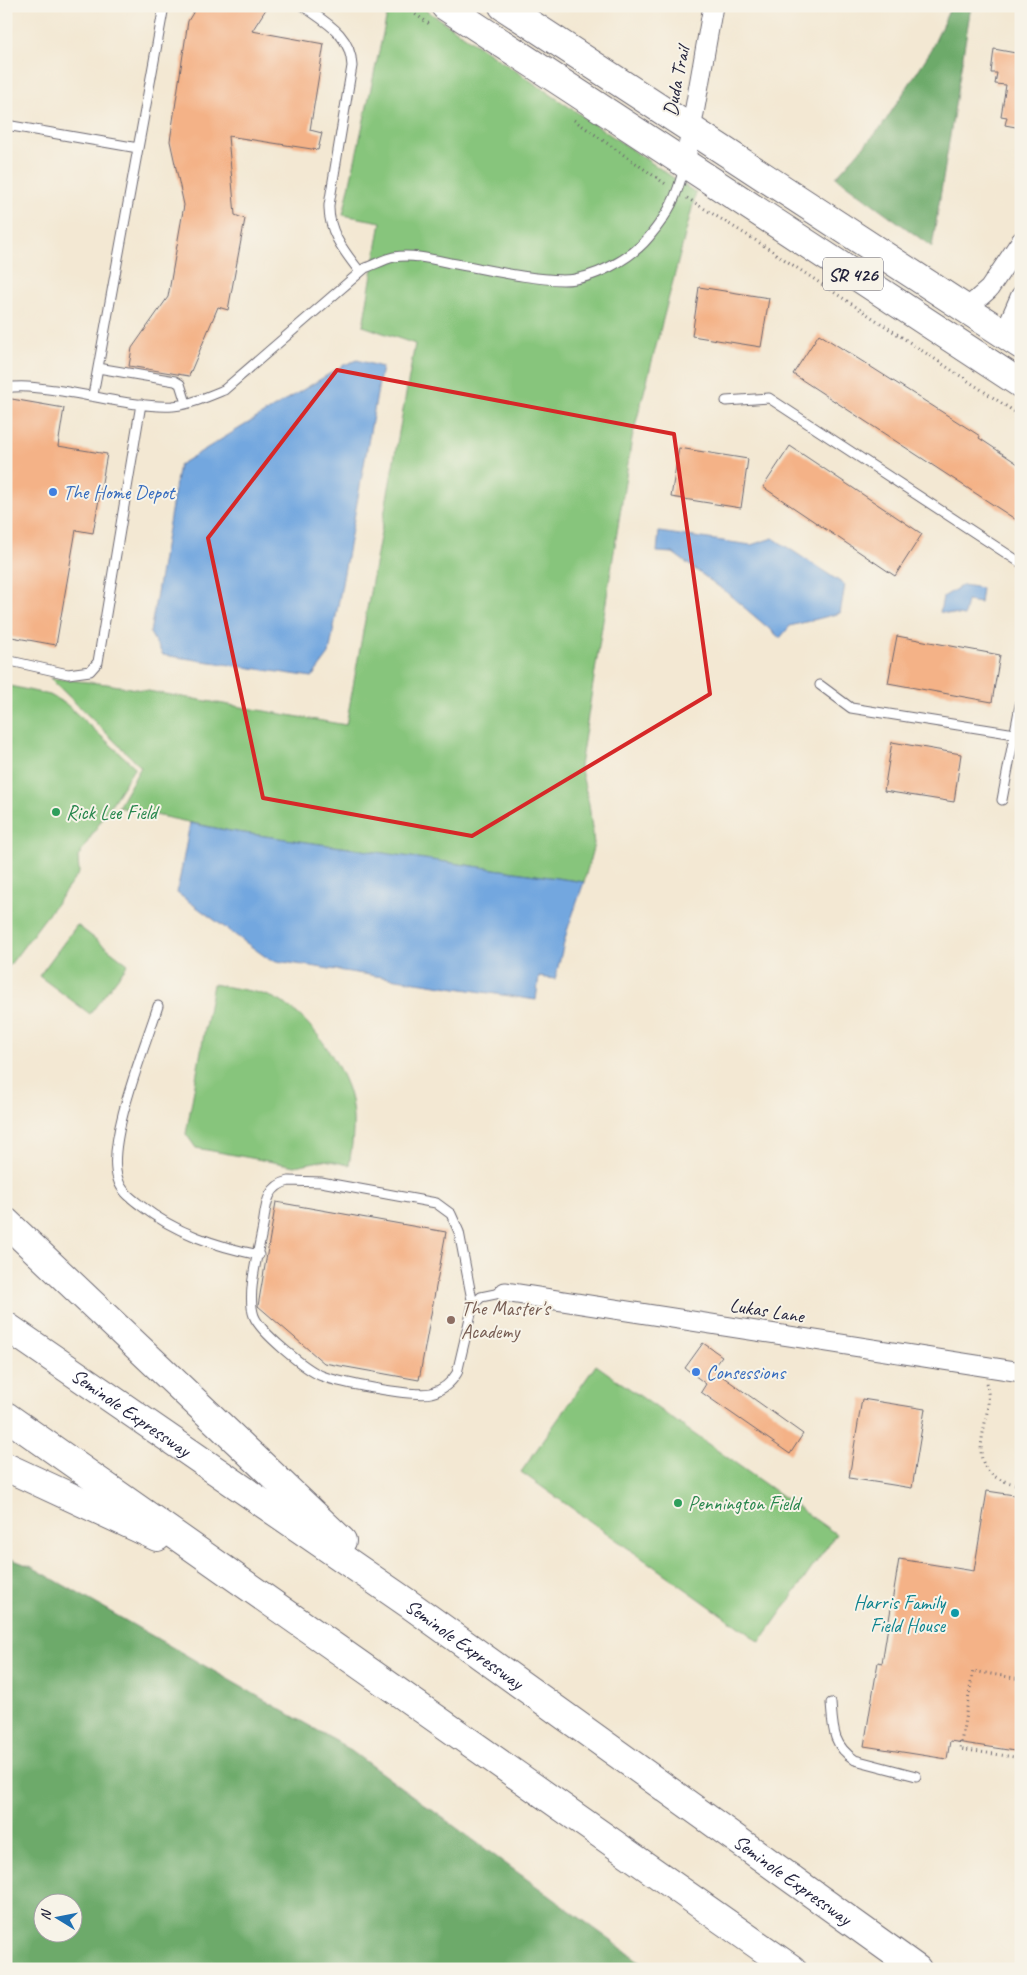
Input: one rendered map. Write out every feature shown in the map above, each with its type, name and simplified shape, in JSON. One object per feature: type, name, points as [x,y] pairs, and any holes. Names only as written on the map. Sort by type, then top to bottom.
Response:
[{"type":"main road","name":"SR 426","points":[[503,6],[1012,340]]},
{"type":"main road","name":"SR 426","points":[[440,17],[685,164],[1021,384]]},
{"type":"main road","points":[[6,1222],[409,1604]]},
{"type":"main road","name":"Seminole Expressway","points":[[6,1326],[409,1604],[917,1969]]},
{"type":"main road","points":[[6,1416],[234,1574],[792,1969]]},
{"type":"main road","points":[[6,1467],[234,1574]]},
{"type":"street","name":"Duda Trail","points":[[685,164],[713,6]]},
{"type":"street","points":[[966,309],[989,289],[1021,241]]},
{"type":"street","points":[[1012,340],[1021,296]]},
{"type":"street","name":"Lukas Lane","points":[[505,1292],[1021,1372]]},
{"type":"lane","points":[[93,395],[164,6]]},
{"type":"lane","points":[[303,6],[341,34],[351,53],[352,66],[329,205],[329,220],[334,234],[360,272]]},
{"type":"lane","points":[[6,126],[138,148]]},
{"type":"lane","points":[[6,388],[20,386],[93,395],[141,404],[172,406],[198,401],[224,390],[360,272],[393,258],[417,257],[527,276],[565,280],[594,273],[616,263],[639,249],[662,221],[678,193],[685,164]]},
{"type":"lane","points":[[98,368],[174,381],[180,384],[186,403]]},
{"type":"lane","points":[[726,401],[769,398],[1021,563]]},
{"type":"lane","points":[[6,660],[68,674],[90,671],[98,662],[141,404]]},
{"type":"lane","points":[[820,685],[851,708],[1015,734]]},
{"type":"lane","points":[[1002,800],[1021,700]]},
{"type":"lane","points":[[158,1006],[121,1120],[116,1150],[117,1179],[128,1195],[176,1229],[208,1242],[259,1255]]},
{"type":"lane","points":[[321,1182],[436,1203],[451,1214],[460,1232],[473,1305],[457,1373],[451,1383],[441,1390],[422,1394],[322,1376],[298,1360],[257,1322],[252,1306],[252,1297],[259,1255],[265,1213],[272,1189],[280,1183],[321,1182]]},
{"type":"lane","points":[[473,1305],[481,1297],[505,1292]]},
{"type":"lane","points":[[831,1703],[835,1736],[839,1747],[846,1754],[855,1760],[916,1776]]},
{"type":"path","points":[[402,6],[440,17]]},
{"type":"path","points":[[572,118],[663,183]]},
{"type":"path","points":[[696,204],[755,240],[1021,416]]},
{"type":"path","points":[[985,1380],[987,1404],[980,1444],[984,1463],[1004,1482],[1021,1485]]},
{"type":"path","points":[[1021,1679],[973,1671],[960,1749],[1021,1758]]},
{"type":"highlighted area","points":[[337,370],[674,434],[710,694],[472,836],[263,798],[208,538]]},
{"type":"green space","points":[[389,6],[420,6],[696,193],[632,438],[580,766],[589,804],[594,844],[584,882],[230,831],[118,807],[141,767],[50,678],[107,684],[346,725],[415,344],[363,326],[381,222],[343,215]]},
{"type":"green space","points":[[951,6],[971,6],[932,247],[836,177],[882,126],[930,52]]},
{"type":"green space","name":"Rick Lee Field","points":[[6,685],[50,695],[66,704],[135,767],[78,857],[79,873],[6,970]]},
{"type":"green space","points":[[77,925],[128,964],[90,1014],[39,976]]},
{"type":"green space","points":[[213,984],[260,993],[280,1001],[306,1021],[317,1034],[336,1063],[349,1092],[353,1119],[353,1138],[349,1165],[325,1160],[295,1166],[196,1148],[186,1134]]},
{"type":"green space","name":"Pennington Field","points":[[596,1365],[836,1534],[760,1642],[521,1472]]},
{"type":"green space","points":[[6,1557],[32,1567],[343,1745],[650,1969],[6,1969]]},
{"type":"water","points":[[357,360],[382,367],[329,654],[312,677],[163,655],[150,633],[179,465],[344,365]]},
{"type":"water","points":[[659,532],[751,545],[773,538],[845,585],[840,613],[790,626],[780,638],[726,592],[673,553],[657,552]]},
{"type":"water","points":[[963,585],[982,588],[980,603],[967,601],[964,616],[940,612],[943,597]]},
{"type":"water","points":[[190,823],[230,831],[584,882],[567,931],[555,979],[539,977],[536,1000],[270,960],[177,893]]},
{"type":"building","points":[[197,6],[268,6],[252,31],[324,44],[310,130],[322,133],[318,150],[228,136],[235,215],[245,219],[228,310],[218,307],[189,376],[129,366],[132,348],[168,297],[184,205],[170,141],[188,21]]},
{"type":"building","points":[[994,49],[1021,54],[1021,128],[1005,125],[1007,117],[1001,116],[1006,85],[995,84],[997,73],[991,73]]},
{"type":"building","points":[[699,287],[769,298],[761,347],[692,336]]},
{"type":"building","points":[[819,334],[980,436],[979,438],[1021,466],[1021,523],[793,374]]},
{"type":"building","name":"The Home Depot","points":[[6,398],[64,408],[58,446],[107,454],[93,533],[76,530],[56,645],[6,636]]},
{"type":"building","points":[[790,446],[922,534],[895,576],[763,487]]},
{"type":"building","points":[[679,448],[748,459],[741,508],[671,497]]},
{"type":"building","points":[[897,636],[1000,655],[992,702],[888,683]]},
{"type":"building","points":[[892,742],[961,754],[954,802],[884,791]]},
{"type":"building","points":[[276,1202],[446,1232],[419,1380],[324,1363],[258,1306]]},
{"type":"building","points":[[703,1343],[722,1356],[712,1369],[803,1434],[790,1454],[701,1392],[706,1384],[685,1368]]},
{"type":"building","points":[[862,1399],[925,1409],[912,1488],[849,1478]]},
{"type":"building","points":[[987,1491],[1021,1496],[1021,1752],[950,1741],[947,1759],[864,1746],[878,1662],[882,1663],[899,1559],[974,1571]]},
{"type":"place","name":"The Home Depot","points":[[53,492]]},
{"type":"place","name":"Rick Lee Field","points":[[56,812]]},
{"type":"place","name":"The Master's Academy","points":[[451,1320]]},
{"type":"place","name":"Consessions","points":[[696,1372]]},
{"type":"place","name":"Pennington Field","points":[[678,1503]]},
{"type":"place","name":"Harris Family Field House","points":[[955,1613]]}]
